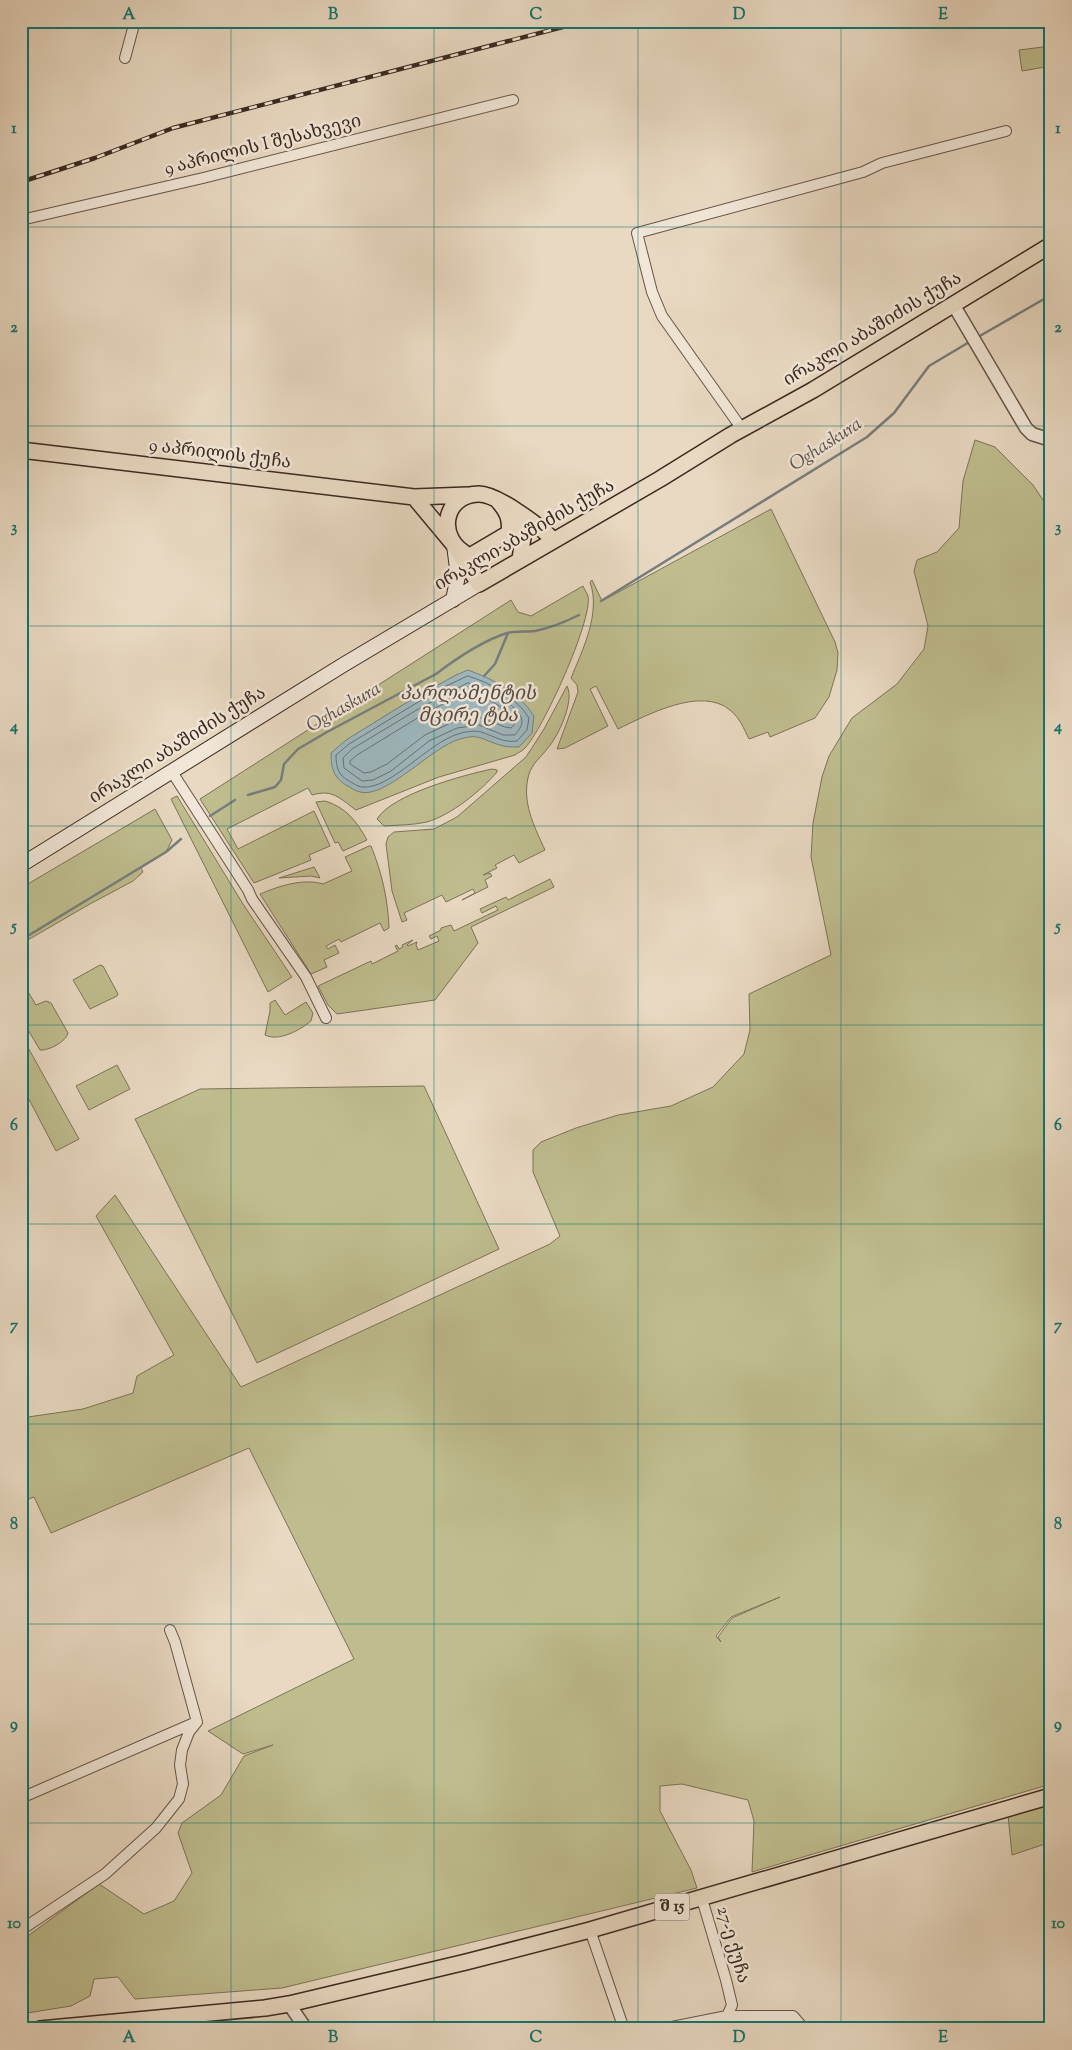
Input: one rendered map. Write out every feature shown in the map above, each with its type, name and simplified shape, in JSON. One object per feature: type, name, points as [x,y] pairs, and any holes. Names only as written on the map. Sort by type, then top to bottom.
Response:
[{"type":"main road","name":"ირაკლი აბაშიძის ქუჩა","points":[[21,865],[343,665],[742,429],[822,384],[1051,245]]},
{"type":"main road","name":"9 აპრილის ქუჩა","points":[[21,450],[414,497],[468,496]]},
{"type":"main road","points":[[479,584],[448,535],[447,523],[450,511],[458,502],[468,496],[485,494],[540,526],[553,540]]},
{"type":"main road","points":[[414,497],[454,546],[470,556],[509,533],[508,515],[503,504]]},
{"type":"main road","points":[[503,504],[523,537],[520,560]]},
{"type":"main road","points":[[453,600],[458,576],[454,546]]},
{"type":"main road","name":"შ 15","points":[[50,2028],[265,2008],[289,2004],[590,1930],[1051,1796]]},
{"type":"street","points":[[125,58],[135,21]]},
{"type":"street","name":"9 აპრილის I შესახვევი","points":[[21,220],[212,176],[513,100]]},
{"type":"street","points":[[742,429],[662,316],[652,292],[637,233],[863,172],[882,162],[1006,131]]},
{"type":"street","points":[[953,304],[1026,428],[1032,434],[1051,440]]},
{"type":"street","points":[[172,772],[252,899],[313,989],[326,1018]]},
{"type":"street","points":[[170,1630],[197,1722]]},
{"type":"street","points":[[21,1798],[197,1722]]},
{"type":"street","points":[[21,1930],[105,1874],[156,1828],[179,1798],[183,1784],[180,1765],[182,1750],[189,1732],[197,1722]]},
{"type":"street","name":"27-ე ქუჩა","points":[[702,1899],[732,2005],[723,2025],[724,2029]]},
{"type":"street","points":[[590,1930],[624,2029]]},
{"type":"street","points":[[289,2004],[306,2029]]},
{"type":"street","points":[[662,2029],[727,2016],[793,2016],[800,2024],[801,2029]]},
{"type":"shaded area","points":[[1051,46],[1051,66],[1022,71],[1019,50]]},
{"type":"shaded area","points":[[975,440],[995,447],[1033,485],[1051,512],[1051,1784],[752,1872],[754,1821],[748,1800],[682,1784],[660,1786],[660,1811],[691,1870],[697,1888],[282,1988],[135,1999],[118,1977],[94,1979],[90,1996],[71,2006],[21,2014],[21,1941],[99,1884],[144,1914],[174,1901],[192,1873],[178,1833],[182,1823],[221,1795],[244,1756],[273,1745],[243,1754],[208,1731],[354,1659],[249,1448],[51,1533],[34,1497],[21,1502],[21,1418],[83,1409],[133,1393],[137,1376],[174,1355],[96,1216],[115,1195],[241,1387],[550,1244],[560,1236],[533,1172],[533,1150],[541,1142],[576,1128],[618,1115],[671,1106],[713,1087],[744,1054],[750,1030],[749,994],[831,955],[811,857],[813,823],[822,777],[829,756],[852,718],[897,684],[924,649],[928,626],[914,571],[917,560],[937,552],[959,528],[963,481]],"holes":[[[780,1597],[732,1618],[718,1637],[721,1642],[716,1636],[731,1617]]]},
{"type":"shaded area","points":[[771,509],[835,642],[838,653],[837,670],[829,697],[815,718],[770,737],[768,732],[749,739],[739,720],[730,710],[718,703],[704,701],[674,705],[618,729],[596,686],[590,689],[608,726],[565,748],[557,749],[578,692],[577,685],[571,678],[585,643],[592,618],[593,594],[590,582],[592,580],[602,601]]},
{"type":"shaded area","points":[[583,586],[588,596],[587,609],[575,650],[554,699],[533,738],[524,749],[515,755],[439,777],[356,810],[331,794],[319,793],[312,795],[308,788],[227,829],[238,849],[314,811],[330,846],[309,855],[311,860],[254,883],[200,799],[511,600],[518,612],[531,616]]},
{"type":"shaded area","points":[[567,686],[569,700],[564,719],[551,743],[532,767],[527,784],[530,813],[545,850],[519,863],[514,855],[495,865],[497,868],[483,875],[490,873],[492,876],[485,880],[488,887],[462,900],[475,893],[473,889],[446,902],[442,895],[404,913],[407,920],[402,922],[392,891],[386,844],[388,837],[394,832],[434,829],[457,817],[526,757],[544,729]]},
{"type":"shaded area","points":[[492,769],[497,770],[497,772],[483,787],[465,802],[436,819],[417,824],[384,826],[377,819],[397,801],[413,794],[447,781]]},
{"type":"shaded area","points":[[177,796],[243,904],[292,977],[268,992],[171,799]]},
{"type":"shaded area","points":[[325,801],[345,811],[367,840],[343,851],[338,842],[335,843],[316,802]]},
{"type":"shaded area","points":[[155,809],[172,840],[166,852],[141,868],[143,872],[133,881],[21,944],[21,888]]},
{"type":"shaded area","points":[[371,846],[381,876],[386,897],[389,928],[384,931],[380,923],[341,942],[339,939],[326,946],[328,949],[335,945],[339,953],[324,960],[327,967],[311,974],[260,894],[299,882],[323,884],[352,871],[345,857]]},
{"type":"shaded area","points":[[314,867],[320,878],[311,876],[279,878]]},
{"type":"shaded area","points":[[550,879],[554,887],[471,927],[478,943],[435,1000],[337,1014],[328,1005],[318,986],[371,961],[372,964],[398,951],[395,946],[397,945],[399,949],[403,947],[402,945],[413,940],[407,945],[417,942],[418,950],[439,941],[437,936],[431,939],[429,936],[441,930],[441,928],[451,925],[454,931],[498,910],[496,906],[482,913],[480,909],[506,897],[508,900]]},
{"type":"shaded area","points":[[100,965],[103,966],[118,994],[90,1009],[73,980]]},
{"type":"shaded area","points":[[21,980],[36,1005],[46,1001],[51,1003],[68,1033],[64,1040],[56,1045],[40,1050],[21,1018]]},
{"type":"shaded area","points":[[275,1000],[285,1015],[306,1002],[313,1013],[311,1021],[283,1036],[271,1037],[265,1035],[270,1003]]},
{"type":"shaded area","points":[[21,1035],[79,1139],[56,1151],[21,1084]]},
{"type":"shaded area","points":[[117,1065],[130,1089],[89,1110],[76,1086]]},
{"type":"shaded area","points":[[424,1086],[499,1249],[257,1363],[135,1119],[200,1089]]},
{"type":"shaded area","points":[[1051,1803],[1051,1842],[1012,1855],[1008,1815]]},
{"type":"water","name":"პარლამენტის მცირე ტბა","points":[[468,670],[505,688],[521,700],[534,716],[532,733],[519,747],[502,746],[481,738],[467,737],[448,744],[383,788],[371,792],[356,791],[338,779],[332,767],[331,753],[346,740],[414,698]]},
{"type":"waterway","name":"Oghaskura","points":[[978,337],[1051,295]]},
{"type":"waterway","name":"Oghaskura","points":[[601,601],[867,437],[894,413],[929,366],[971,341]]},
{"type":"waterway","name":"Oghaskura","points":[[248,795],[275,787],[281,780],[284,764],[298,749],[436,674],[479,645],[507,633],[541,630],[579,615]]},
{"type":"waterway","points":[[484,676],[495,664],[508,633]]},
{"type":"waterway","name":"Oghaskura","points":[[210,816],[235,800]]},
{"type":"waterway","name":"Oghaskura","points":[[21,940],[166,852],[181,839]]},
{"type":"railway","points":[[21,182],[95,158],[173,128],[586,21]]}]
